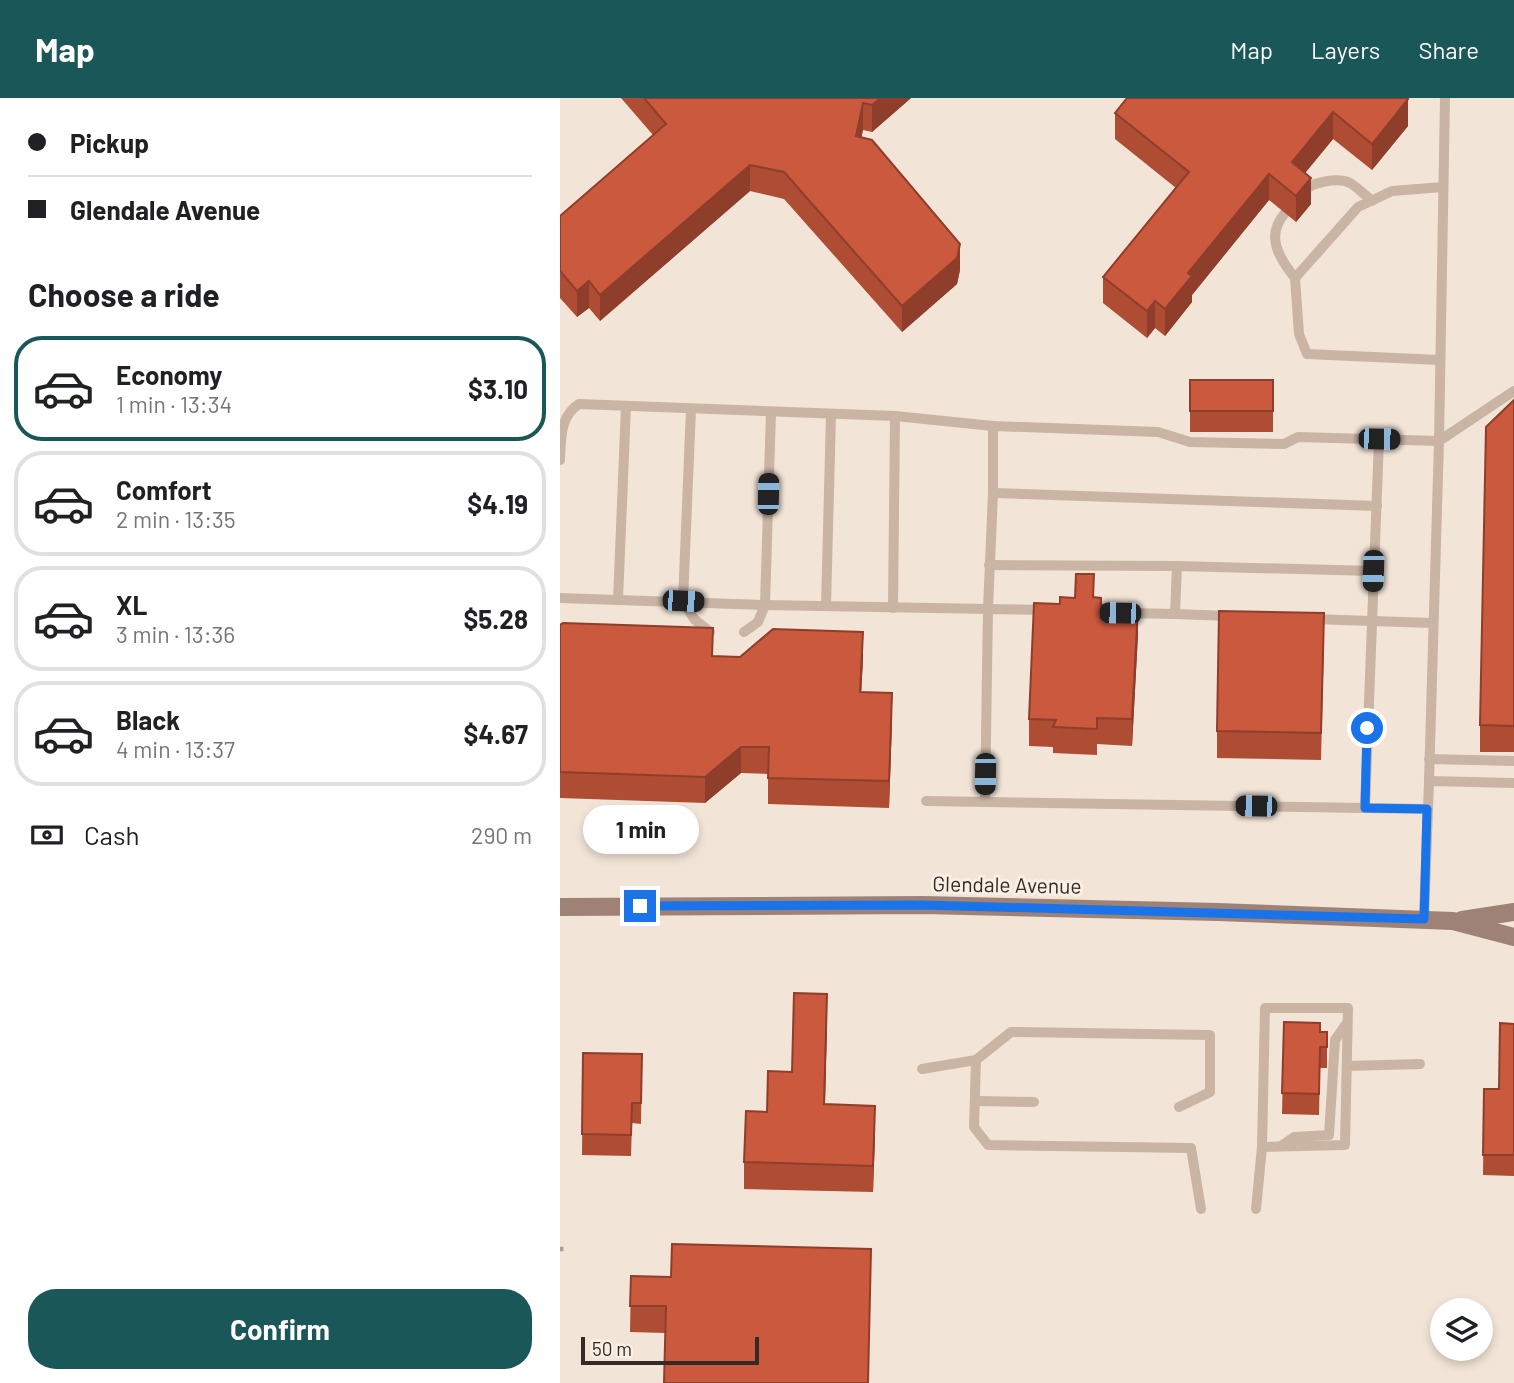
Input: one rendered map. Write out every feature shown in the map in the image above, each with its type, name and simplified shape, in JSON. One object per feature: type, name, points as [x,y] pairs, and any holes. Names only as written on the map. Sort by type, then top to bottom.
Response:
[{"type":"main road","name":"Glendale Avenue","points":[[560,907],[923,905],[1424,919],[1453,921],[1514,937]]},
{"type":"main road","name":"Glendale Avenue","points":[[1453,921],[1514,912]]},
{"type":"lane","points":[[1424,919],[1439,440],[1445,98]]},
{"type":"lane","points":[[1300,195],[1306,188],[1328,181],[1348,182],[1372,201]]},
{"type":"lane","points":[[1295,278],[1359,207],[1392,191],[1443,187]]},
{"type":"lane","points":[[1285,213],[1277,222],[1276,241],[1279,258],[1295,278],[1299,334],[1307,354],[1440,360]]},
{"type":"lane","points":[[560,460],[561,427],[568,410],[579,404],[895,416],[993,426],[1158,432],[1190,442],[1284,444],[1298,437],[1439,440],[1514,391]]},
{"type":"lane","points":[[618,600],[626,406]]},
{"type":"lane","points":[[691,409],[683,601],[694,619],[710,632]]},
{"type":"lane","points":[[744,632],[758,622],[765,605],[771,412]]},
{"type":"lane","points":[[826,606],[831,414]]},
{"type":"lane","points":[[893,608],[895,416]]},
{"type":"lane","points":[[985,802],[993,426]]},
{"type":"lane","points":[[1365,808],[1379,439]]},
{"type":"lane","points":[[993,493],[1377,506]]},
{"type":"lane","points":[[989,565],[1373,571]]},
{"type":"lane","points":[[1175,614],[1177,566]]},
{"type":"lane","points":[[560,598],[1063,611]]},
{"type":"lane","points":[[1120,613],[1240,616]]},
{"type":"lane","points":[[1306,618],[1433,622]]},
{"type":"lane","points":[[1429,759],[1514,761]]},
{"type":"lane","points":[[1429,781],[1514,782]]},
{"type":"lane","points":[[926,800],[1427,809]]},
{"type":"lane","points":[[1256,1209],[1262,1147],[1265,1008],[1348,1008],[1345,1145],[1262,1147]]},
{"type":"lane","points":[[1281,1147],[1294,1138],[1329,1135],[1335,1040],[1348,1023]]},
{"type":"lane","points":[[922,1069],[976,1060],[1011,1032],[1210,1035],[1210,1092],[1179,1107]]},
{"type":"lane","points":[[976,1060],[974,1127],[988,1145],[1191,1148],[1201,1209]]},
{"type":"lane","points":[[1348,1066],[1420,1064]]},
{"type":"lane","points":[[976,1101],[1034,1102]]},
{"type":"building","points":[[644,98],[881,98],[872,105],[863,103],[856,136],[872,140],[960,244],[957,258],[902,306],[784,172],[750,165],[600,295],[589,281],[577,291],[560,271],[560,216],[666,124]]},
{"type":"building","points":[[1127,98],[1408,99],[1372,144],[1333,112],[1292,162],[1311,178],[1296,196],[1269,174],[1188,273],[1192,276],[1165,309],[1155,301],[1147,311],[1103,277],[1189,172],[1115,113]]},
{"type":"building","points":[[1190,380],[1273,380],[1273,411],[1190,411]]},
{"type":"building","points":[[1514,400],[1514,726],[1480,725],[1486,427]]},
{"type":"building","points":[[1076,574],[1094,574],[1093,597],[1101,598],[1101,605],[1138,607],[1132,719],[1097,718],[1097,729],[1053,727],[1056,720],[1029,719],[1034,603],[1060,604],[1060,597],[1075,598]]},
{"type":"building","points":[[1219,611],[1324,613],[1321,733],[1217,731]]},
{"type":"building","points":[[560,625],[713,628],[712,656],[740,657],[773,629],[863,632],[860,692],[892,693],[889,781],[768,778],[769,747],[741,747],[705,777],[560,772]]},
{"type":"building","points":[[794,993],[827,994],[824,1104],[875,1106],[873,1166],[744,1162],[746,1111],[767,1112],[768,1071],[792,1072]]},
{"type":"building","points":[[1284,1022],[1320,1023],[1320,1032],[1327,1032],[1327,1047],[1320,1047],[1319,1094],[1282,1093]]},
{"type":"building","points":[[1500,1023],[1514,1024],[1514,1155],[1483,1155],[1484,1089],[1499,1089]]},
{"type":"building","points":[[583,1053],[642,1054],[641,1103],[632,1103],[631,1135],[582,1134]]},
{"type":"building","points":[[672,1244],[871,1249],[868,1383],[664,1383],[666,1306],[630,1306],[631,1276],[671,1277]]},
{"type":"route","points":[[640,906],[923,905],[1424,919],[1427,809],[1365,808],[1367,728]]}]
